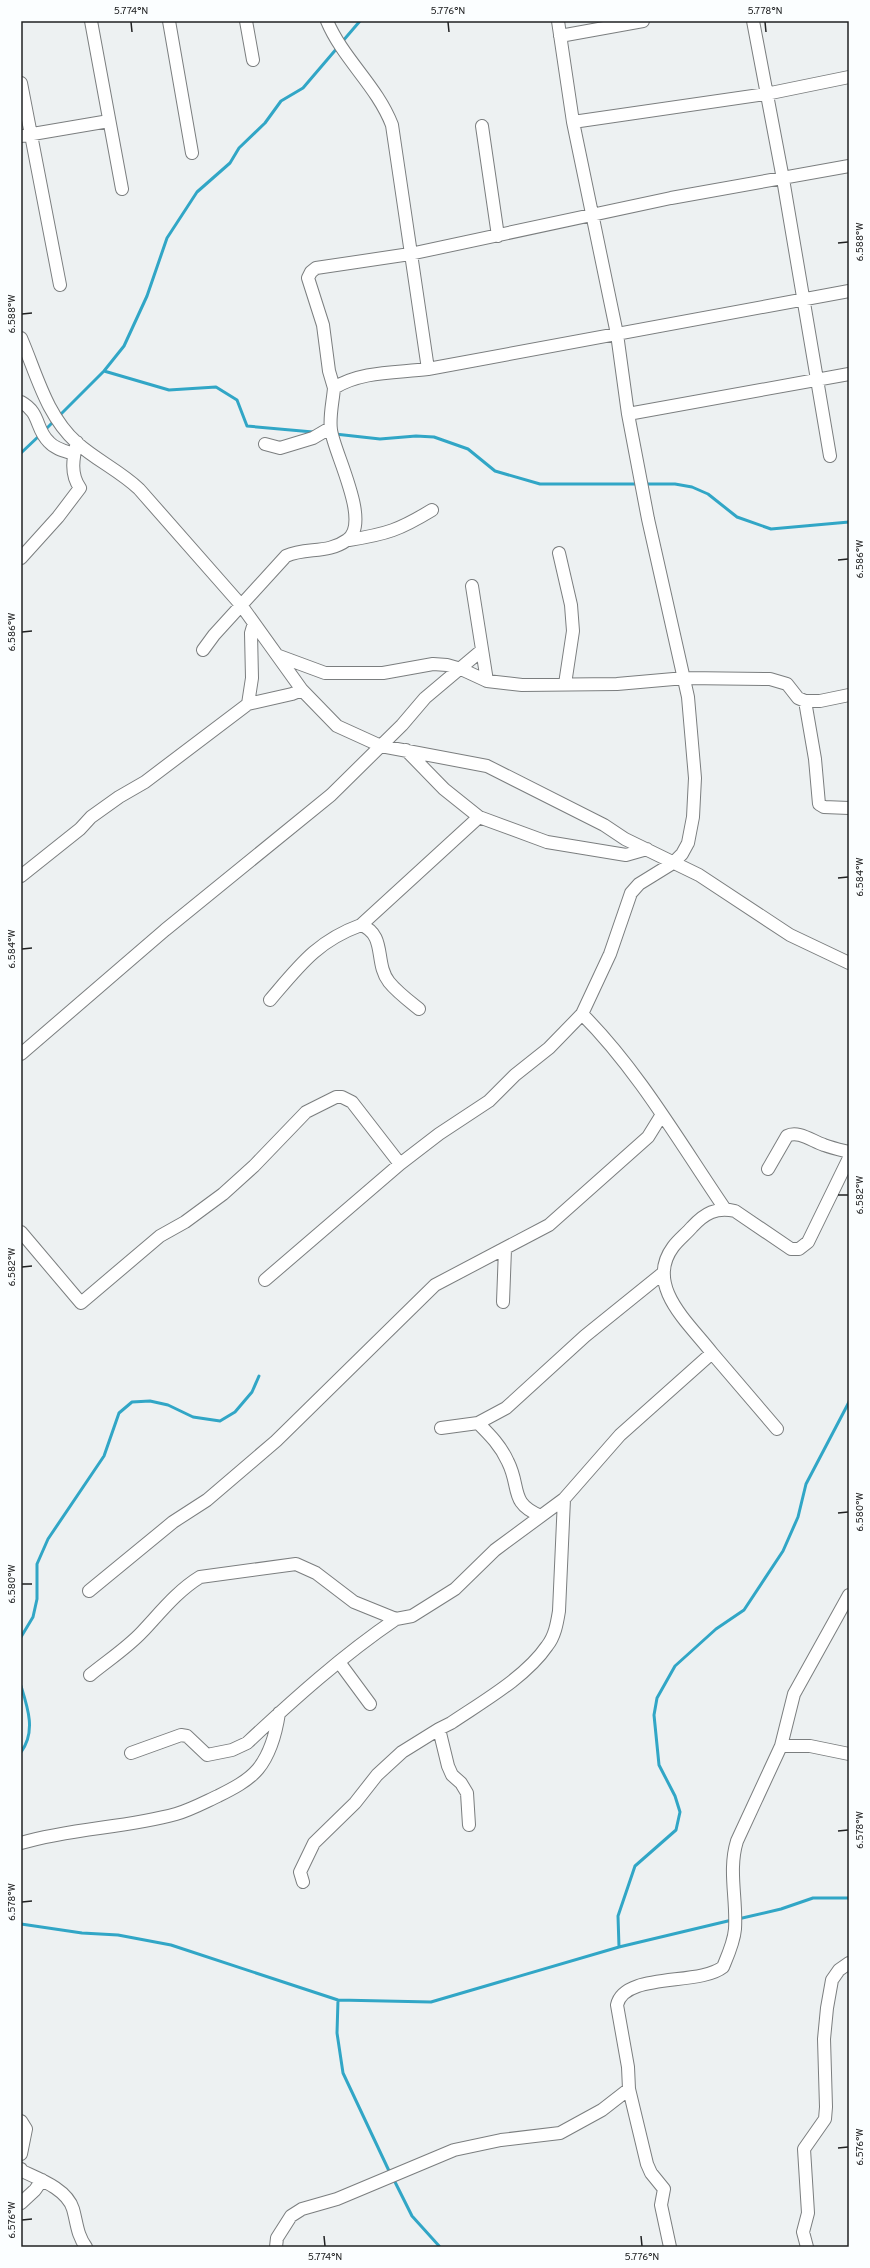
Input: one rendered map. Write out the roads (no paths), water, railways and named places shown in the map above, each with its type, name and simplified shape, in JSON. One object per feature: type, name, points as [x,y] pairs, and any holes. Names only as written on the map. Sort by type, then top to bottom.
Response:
[{"type":"street","points":[[91,21],[122,189]]},
{"type":"street","points":[[169,21],[192,153]]},
{"type":"street","points":[[246,21],[253,60]]},
{"type":"street","points":[[327,21],[340,48],[383,104],[392,125],[428,369]]},
{"type":"street","points":[[265,1280],[400,1164],[439,1134],[489,1101],[515,1075],[549,1048],[582,1014],[610,954],[632,893],[639,884],[673,863],[682,854],[688,843],[693,817],[694,752],[685,678],[654,545],[628,414],[616,334],[573,122],[558,21]]},
{"type":"street","points":[[560,36],[643,21]]},
{"type":"street","points":[[752,21],[804,300],[830,456]]},
{"type":"street","points":[[573,122],[766,94],[849,77]]},
{"type":"street","points":[[21,83],[26,135],[60,284]]},
{"type":"street","points":[[26,135],[109,121]]},
{"type":"street","points":[[482,126],[498,236]]},
{"type":"street","points":[[349,540],[354,532],[356,522],[347,475],[330,428],[334,388],[329,371],[322,325],[308,278],[311,272],[316,268],[410,254],[671,198],[849,166]]},
{"type":"street","points":[[334,388],[361,376],[428,369],[849,292]]},
{"type":"street","points":[[21,338],[50,411],[75,448],[74,476],[80,488],[58,517],[21,558]]},
{"type":"street","points":[[628,414],[849,374]]},
{"type":"street","points":[[21,402],[34,412],[44,436],[49,443],[75,448],[91,454],[123,474],[139,489],[241,605],[302,690],[337,726],[381,746],[487,766],[536,790],[673,863],[699,875],[790,935],[849,963]]},
{"type":"street","points":[[265,444],[280,448],[313,438],[330,428]]},
{"type":"street","points":[[203,650],[241,605],[286,556],[295,552],[335,547],[349,540],[390,533],[402,528],[432,510]]},
{"type":"street","points":[[559,553],[571,605],[573,631],[565,684]]},
{"type":"street","points":[[472,586],[487,681]]},
{"type":"street","points":[[248,704],[252,678],[251,633],[254,623]]},
{"type":"street","points":[[21,1054],[165,930],[331,796],[381,746],[425,698],[482,650]]},
{"type":"street","points":[[279,656],[325,673],[383,673],[433,664],[447,665],[461,669],[487,681],[522,685],[617,684],[685,678],[780,680],[787,684],[798,698],[805,701],[820,701],[849,695]]},
{"type":"street","points":[[21,876],[80,830],[91,817],[118,797],[145,782],[248,704],[302,690]]},
{"type":"street","points":[[805,701],[815,759],[819,804],[824,807],[849,808]]},
{"type":"street","points":[[406,750],[444,789],[479,817],[547,842],[626,855],[647,849]]},
{"type":"street","points":[[270,1000],[314,950],[345,931],[361,925],[479,817]]},
{"type":"street","points":[[361,925],[370,928],[376,935],[385,975],[389,982],[419,1010]]},
{"type":"street","points":[[582,1014],[606,1038],[725,1209]]},
{"type":"street","points":[[21,1232],[82,1303],[160,1236],[185,1222],[223,1194],[254,1166],[306,1112],[331,1098],[342,1097],[352,1102],[400,1164]]},
{"type":"street","points":[[89,1591],[173,1522],[207,1500],[276,1441],[435,1285],[549,1225],[577,1202],[648,1137],[661,1116]]},
{"type":"street","points":[[768,1169],[787,1136],[790,1134],[798,1135],[823,1145],[849,1152]]},
{"type":"street","points":[[777,1429],[712,1353],[668,1296],[663,1273],[666,1260],[673,1248],[702,1216],[715,1210],[725,1209],[735,1211],[791,1250],[799,1249],[808,1242],[849,1158]]},
{"type":"street","points":[[503,1302],[505,1249]]},
{"type":"street","points":[[441,1428],[478,1423],[506,1408],[585,1336],[663,1273]]},
{"type":"street","points":[[131,1753],[181,1735],[187,1736],[207,1755],[232,1750],[247,1742],[366,1640],[396,1620],[421,1613],[442,1599],[495,1550],[564,1499],[620,1435],[712,1353]]},
{"type":"street","points":[[478,1423],[499,1445],[508,1462],[522,1505],[528,1511],[541,1516]]},
{"type":"street","points":[[303,1882],[300,1872],[314,1843],[355,1803],[385,1766],[402,1752],[451,1723],[522,1673],[548,1646],[556,1627],[559,1611],[564,1499]]},
{"type":"street","points":[[90,1676],[141,1632],[161,1611],[200,1577],[296,1564],[316,1573],[354,1602],[396,1620]]},
{"type":"street","points":[[670,2247],[661,2205],[664,2189],[651,2173],[647,2164],[629,2089],[628,2066],[617,2005],[618,1998],[626,1991],[643,1984],[707,1976],[723,1967],[732,1944],[735,1930],[732,1856],[742,1824],[781,1746],[794,1694],[849,1595]]},
{"type":"street","points":[[339,1662],[370,1704]]},
{"type":"street","points":[[21,1843],[40,1837],[123,1825],[178,1814],[237,1787],[257,1770],[265,1759],[276,1731],[279,1713]]},
{"type":"street","points":[[439,1729],[448,1766],[452,1775],[461,1783],[466,1793],[469,1825]]},
{"type":"street","points":[[781,1746],[810,1746],[849,1754]]},
{"type":"street","points":[[807,2247],[803,2232],[808,2213],[804,2149],[824,2119],[826,2100],[824,2039],[832,1980],[839,1970],[849,1963]]},
{"type":"street","points":[[276,2247],[277,2238],[291,2216],[302,2209],[337,2200],[454,2150],[501,2140],[560,2133],[602,2110],[629,2089]]},
{"type":"street","points":[[21,2121],[26,2129],[21,2154]]},
{"type":"street","points":[[21,2169],[22,2172],[42,2180],[65,2195],[73,2208],[80,2239],[86,2247]]},
{"type":"street","points":[[21,2203],[35,2190],[42,2180]]},
{"type":"waterway","points":[[342,42],[360,21]]},
{"type":"waterway","points":[[58,417],[104,371],[124,346],[147,296],[167,238],[197,192],[230,163],[239,148],[265,123],[281,101],[303,88],[338,47]]},
{"type":"waterway","points":[[104,371],[169,390],[216,387],[237,400],[247,426],[313,432]]},
{"type":"waterway","points":[[44,431],[54,421]]},
{"type":"waterway","points":[[335,434],[380,439],[416,436],[434,437],[468,449],[495,471],[540,484],[639,484]]},
{"type":"waterway","points":[[21,453],[40,435]]},
{"type":"waterway","points":[[645,484],[675,484],[692,487],[708,494],[737,517],[771,529],[849,522]]},
{"type":"waterway","points":[[21,1637],[33,1617],[37,1599],[37,1564],[48,1539],[104,1456],[119,1413],[132,1402],[150,1401],[168,1405],[193,1417],[220,1421],[235,1412],[252,1392],[259,1376]]},
{"type":"waterway","points":[[619,1947],[618,1916],[635,1866],[676,1830],[680,1812],[675,1796],[659,1765],[654,1715],[657,1698],[675,1666],[716,1629],[744,1610],[783,1551],[798,1517],[806,1484],[849,1402]]},
{"type":"waterway","points":[[21,1686],[29,1720],[28,1736],[26,1744],[21,1752]]},
{"type":"waterway","points":[[738,1919],[781,1909],[813,1898],[849,1898]]},
{"type":"waterway","points":[[21,1924],[82,1933],[118,1935],[171,1945],[338,2000],[431,2002],[619,1947],[732,1920]]},
{"type":"waterway","points":[[338,2000],[337,2033],[343,2073],[390,2173]]},
{"type":"waterway","points":[[393,2178],[412,2216],[440,2247]]}]
